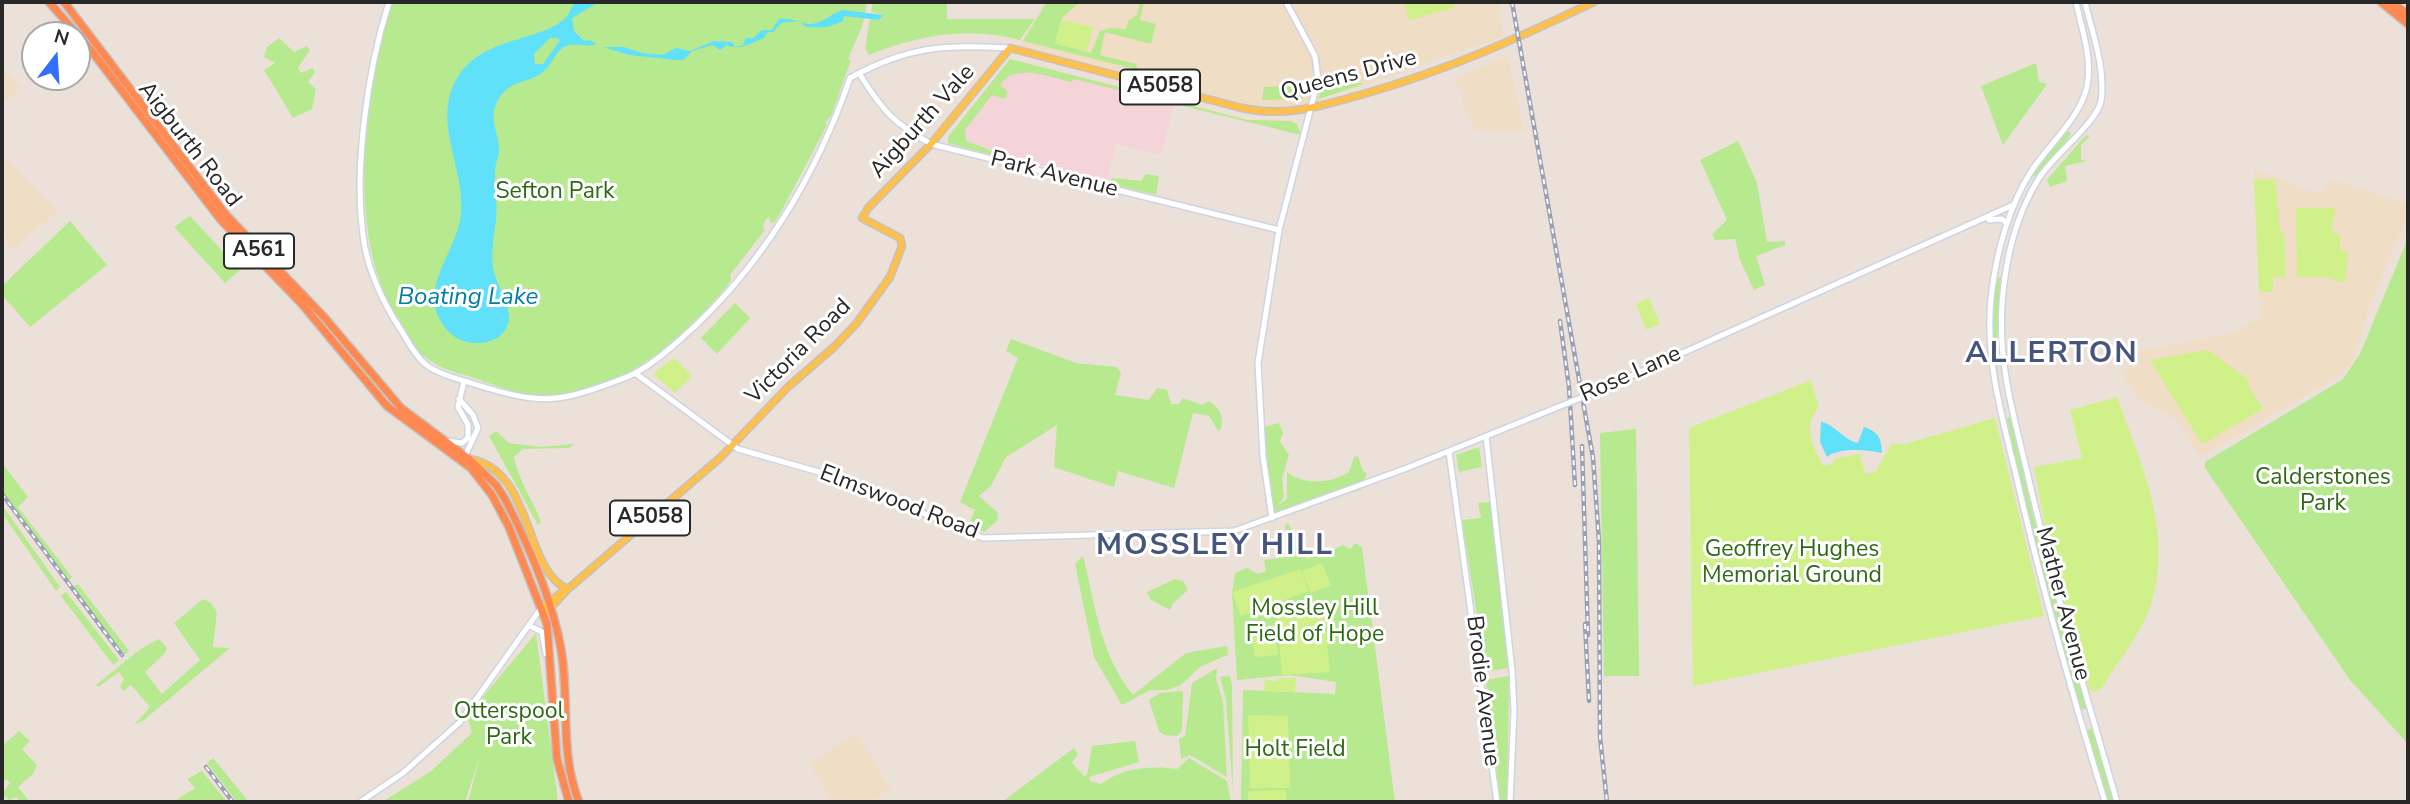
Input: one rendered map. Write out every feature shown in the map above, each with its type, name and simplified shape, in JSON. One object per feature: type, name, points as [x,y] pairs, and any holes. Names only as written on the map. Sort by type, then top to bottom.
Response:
[{"type":"highway","name":"Aigburth Road","points":[[49,2],[98,59],[221,220],[301,303],[387,406],[477,475],[509,527],[546,608],[557,759],[569,802]]},
{"type":"highway","name":"Aigburth Road","points":[[64,2],[227,216],[324,317],[401,408],[467,457],[496,485],[505,499],[561,652],[568,772],[579,802]]},
{"type":"highway","points":[[2381,2],[2408,24]]},
{"type":"highway","points":[[2392,2],[2408,15]]},
{"type":"main road","name":"Queens Drive","points":[[1010,48],[1259,112],[1276,114],[1311,110],[1467,62],[1594,2]]},
{"type":"main road","name":"Aigburth Vale","points":[[901,242],[895,235],[864,222],[862,218],[931,144],[1010,48]]},
{"type":"main road","name":"Victoria Road","points":[[732,446],[788,387],[856,324],[890,277],[901,242]]},
{"type":"main road","name":"A5058","points":[[546,608],[732,446]]},
{"type":"main road","points":[[467,457],[483,461],[508,482],[551,575],[568,589]]},
{"type":"street","points":[[389,2],[377,44],[363,131],[365,248],[389,312],[427,366],[464,381],[528,400],[563,398],[592,391],[635,373],[674,345],[712,309],[773,232],[832,130],[850,78],[859,73]]},
{"type":"street","points":[[1272,518],[1257,376],[1279,230],[1318,80],[1315,57],[1286,2]]},
{"type":"street","name":"Mather Avenue","points":[[2076,2],[2088,55],[2089,79],[2078,108],[2040,158],[2013,205],[1996,263],[1989,332],[1991,364],[2040,578],[2105,802]]},
{"type":"street","name":"Mather Avenue","points":[[2085,2],[2102,87],[2095,115],[2064,146],[2040,178],[2015,234],[2008,260],[2001,336],[2004,377],[2051,568],[2117,802]]},
{"type":"street","name":"Queens Drive","points":[[859,73],[930,48],[950,45],[1010,48]]},
{"type":"street","name":"Park Avenue","points":[[859,73],[877,104],[896,124],[931,144],[1279,230]]},
{"type":"street","name":"Rose Lane","points":[[1272,518],[1449,452],[1593,393],[1741,324],[1986,220],[2013,205]]},
{"type":"street","points":[[1986,220],[2006,223]]},
{"type":"street","name":"Elmswood Road","points":[[635,373],[732,446],[833,476],[983,538],[1234,531],[1272,518]]},
{"type":"street","points":[[443,440],[462,443],[468,438],[468,425],[457,407],[464,381]]},
{"type":"street","points":[[459,399],[473,415],[478,428],[467,457]]},
{"type":"street","points":[[2000,407],[2011,405]]},
{"type":"street","name":"Brodie Avenue","points":[[1486,436],[1500,578],[1513,670],[1510,802]]},
{"type":"street","name":"Brodie Avenue","points":[[1449,452],[1497,802]]},
{"type":"street","points":[[525,629],[532,627],[546,608]]},
{"type":"street","points":[[360,802],[419,760],[460,722],[525,629],[546,608]]},
{"type":"street","points":[[532,627],[542,632],[550,663]]},
{"type":"shaded area","points":[[1045,2],[1498,2],[1504,37],[1313,102],[1311,109],[1276,114],[1017,50]]},
{"type":"shaded area","points":[[1508,55],[1524,131],[1477,131],[1463,107],[1462,90],[1458,90],[1456,78]]},
{"type":"shaded area","points":[[1010,59],[1175,101],[1161,155],[1116,144],[1107,182],[948,143],[948,137]]},
{"type":"shaded area","points":[[2,69],[21,88],[2,104]]},
{"type":"shaded area","points":[[7,159],[58,211],[11,251],[2,226],[2,165]]},
{"type":"shaded area","points":[[2254,169],[2321,195],[2329,179],[2408,204],[2408,214],[2370,305],[2353,362],[2341,375],[2200,457],[2177,420],[2139,400],[2121,371],[2140,366],[2139,351],[2233,333],[2260,317]]},
{"type":"shaded area","points":[[857,733],[891,789],[869,802],[832,802],[809,763]]},
{"type":"green space","name":"Sefton Park","points":[[392,2],[867,2],[863,24],[848,59],[851,60],[831,116],[825,123],[827,125],[781,212],[774,223],[770,222],[769,216],[763,224],[764,231],[730,275],[731,280],[726,287],[672,342],[629,372],[581,392],[545,396],[503,388],[434,363],[414,346],[405,334],[385,295],[369,237],[364,170],[370,101]]},
{"type":"green space","points":[[873,2],[947,2],[947,19],[1035,19],[1020,40],[962,33],[906,42],[869,55],[865,48],[870,19],[879,20],[883,15],[871,12]]},
{"type":"green space","points":[[1047,2],[1080,2],[1063,17],[1055,43],[1091,53],[1100,31],[1110,28],[1126,29],[1129,20],[1137,15],[1140,2],[1144,2],[1140,20],[1156,24],[1151,44],[1105,32],[1100,55],[1136,64],[1138,70],[1023,41]]},
{"type":"green space","points":[[1404,2],[1453,2],[1454,8],[1409,20]]},
{"type":"green space","points":[[1061,20],[1093,27],[1087,51],[1055,44]]},
{"type":"green space","points":[[279,38],[294,52],[307,46],[310,50],[298,68],[301,73],[312,68],[315,72],[308,82],[316,89],[312,109],[293,118],[264,70],[275,63],[264,57],[267,47]]},
{"type":"green space","points":[[1010,59],[1248,120],[1291,121],[1297,124],[1301,135],[1074,79],[1072,82],[1024,73],[1007,78],[1000,85],[1008,92],[1005,99],[992,95],[965,130],[966,141],[995,152],[995,156],[948,143],[948,137]]},
{"type":"green space","points":[[2036,63],[2039,82],[2047,84],[2003,145],[1981,86]]},
{"type":"green space","points":[[1321,82],[1360,83],[1363,84],[1319,99]]},
{"type":"green space","points":[[1303,83],[1303,99],[1262,100],[1264,87],[1298,86]]},
{"type":"green space","points":[[2066,129],[2071,134],[2038,177],[2032,176]]},
{"type":"green space","points":[[2086,135],[2090,136],[2081,145],[2081,160],[2086,161],[2065,166],[2067,181],[2050,187],[2047,180]]},
{"type":"green space","points":[[1738,141],[1757,183],[1767,242],[1785,241],[1785,245],[1756,256],[1765,285],[1754,290],[1740,260],[1735,239],[1715,240],[1712,234],[1727,220],[1700,160]]},
{"type":"green space","points":[[1146,174],[1159,176],[1156,195],[1110,184],[1112,178],[1141,181]]},
{"type":"green space","points":[[2275,179],[2280,232],[2284,232],[2286,277],[2273,277],[2273,292],[2259,292],[2254,180]]},
{"type":"green space","points":[[2296,208],[2335,208],[2332,232],[2340,235],[2340,248],[2348,255],[2345,283],[2326,277],[2297,277]]},
{"type":"green space","points":[[190,216],[240,270],[225,283],[174,227]]},
{"type":"green space","points":[[70,221],[107,265],[30,327],[2,295],[2,286]]},
{"type":"green space","name":"Calderstones Park","points":[[2408,238],[2408,744],[2350,680],[2205,468],[2205,462],[2342,380],[2360,354]]},
{"type":"green space","points":[[1996,277],[2003,278],[1996,345],[1999,385],[1993,329]]},
{"type":"green space","points":[[1649,298],[1660,324],[1646,330],[1636,304]]},
{"type":"green space","points":[[735,303],[750,318],[717,354],[701,338]]},
{"type":"green space","points":[[1011,339],[1076,363],[1117,367],[1121,373],[1115,395],[1149,400],[1157,388],[1167,390],[1171,404],[1179,404],[1183,398],[1202,405],[1209,401],[1220,413],[1221,429],[1218,431],[1209,416],[1193,413],[1174,488],[1118,471],[1114,487],[1054,467],[1057,425],[1006,457],[991,486],[979,496],[998,513],[997,521],[984,532],[970,522],[975,510],[960,502],[1018,358],[1006,351]]},
{"type":"green space","points":[[2208,350],[2249,380],[2248,386],[2263,409],[2202,444],[2150,360]]},
{"type":"green space","points":[[674,358],[692,376],[675,393],[655,376],[656,371]]},
{"type":"green space","name":"Geoffrey Hughes Memorial Ground","points":[[1811,380],[1819,407],[1811,421],[1810,429],[1823,466],[1833,464],[1834,459],[1860,454],[1865,474],[1875,472],[1892,444],[1905,444],[1995,418],[2044,616],[1693,686],[1689,428]]},
{"type":"green space","points":[[2117,397],[2152,499],[2159,551],[2157,577],[2147,615],[2102,688],[2096,692],[2089,689],[2049,549],[2034,467],[2082,458],[2070,410]]},
{"type":"green space","points":[[2010,417],[2039,541],[2087,708],[2081,710],[2031,529],[2007,418]]},
{"type":"green space","points":[[1279,423],[1283,433],[1280,442],[1289,455],[1282,478],[1284,497],[1278,505],[1287,499],[1287,472],[1309,481],[1326,481],[1349,472],[1354,457],[1358,456],[1363,471],[1367,473],[1361,490],[1273,514],[1264,427]]},
{"type":"green space","points":[[1636,429],[1639,676],[1604,676],[1600,433]]},
{"type":"green space","points":[[496,431],[509,443],[541,447],[574,444],[569,448],[523,449],[514,457],[541,522],[538,525],[489,436]]},
{"type":"green space","points":[[1479,447],[1482,467],[1459,472],[1456,455]]},
{"type":"green space","points":[[2,463],[28,497],[18,507],[72,577],[68,581],[2,491]]},
{"type":"green space","points":[[1490,502],[1508,668],[1486,672],[1462,520],[1481,518],[1478,503]]},
{"type":"green space","points":[[2,505],[60,587],[56,591],[2,513]]},
{"type":"green space","points":[[1288,523],[1299,542],[1303,556],[1308,559],[1315,554],[1318,543],[1327,553],[1343,545],[1350,549],[1355,543],[1362,547],[1395,802],[1241,802],[1243,690],[1335,694],[1336,682],[1290,675],[1237,680],[1232,592],[1235,573],[1247,568],[1258,574],[1266,571],[1264,560],[1287,557],[1289,546],[1285,526]]},
{"type":"green space","points":[[1083,556],[1106,646],[1133,695],[1186,653],[1227,646],[1228,655],[1201,666],[1181,685],[1167,690],[1150,690],[1122,705],[1094,657],[1075,564]]},
{"type":"green space","points":[[1322,563],[1331,585],[1311,593],[1302,571]]},
{"type":"green space","points":[[1300,569],[1309,591],[1241,616],[1232,592]]},
{"type":"green space","points":[[1175,579],[1183,581],[1188,590],[1173,603],[1170,610],[1151,600],[1147,592]]},
{"type":"green space","points":[[78,584],[129,651],[125,655],[72,588]]},
{"type":"green space","points":[[66,592],[119,660],[113,665],[61,596]]},
{"type":"green space","points":[[203,599],[211,603],[217,612],[213,647],[230,648],[144,720],[134,725],[150,707],[131,685],[123,691],[120,686],[124,679],[119,672],[98,687],[96,685],[139,650],[159,639],[167,648],[145,672],[162,694],[200,660],[174,623]]},
{"type":"green space","name":"Mossley Hill Field of Hope","points":[[1322,600],[1330,672],[1282,675],[1276,605]]},
{"type":"green space","name":"Otterspool Park","points":[[536,633],[558,802],[468,802],[480,756],[465,802],[382,802],[430,772],[472,733],[467,716]]},
{"type":"green space","points":[[1275,633],[1278,655],[1254,657],[1253,635]]},
{"type":"green space","points":[[1217,668],[1216,678],[1223,702],[1227,777],[1190,755],[1181,759],[1179,739],[1185,736],[1192,683]]},
{"type":"green space","points":[[1230,676],[1233,792],[1226,700],[1220,677]]},
{"type":"green space","points":[[1509,676],[1507,802],[1500,802],[1486,680]]},
{"type":"green space","points":[[1278,678],[1296,678],[1295,692],[1264,691],[1265,679],[1277,682]]},
{"type":"green space","points":[[1183,691],[1182,731],[1177,736],[1164,735],[1159,731],[1149,700],[1160,693]]},
{"type":"green space","points":[[1248,715],[1288,716],[1290,788],[1250,788]]},
{"type":"green space","points":[[2093,728],[2114,802],[2108,802],[2087,730]]},
{"type":"green space","points":[[19,731],[30,741],[22,749],[37,765],[33,774],[18,787],[30,802],[20,802],[17,797],[9,800],[2,794],[10,783],[6,779],[2,782],[2,746]]},
{"type":"green space","points":[[1135,741],[1139,762],[1089,777],[1090,781],[1101,784],[1118,774],[1137,769],[1177,769],[1189,758],[1227,781],[1231,802],[1002,802],[1074,748],[1078,755],[1072,763],[1084,776],[1087,775],[1092,746]]},
{"type":"green space","points":[[213,758],[249,802],[237,802],[207,763]]},
{"type":"green space","points":[[202,771],[227,802],[173,802],[195,788],[187,779]]},
{"type":"green space","points":[[1286,790],[1286,802],[1248,802],[1248,791]]},
{"type":"water","name":"Boating Lake","points":[[599,2],[572,18],[574,31],[584,41],[590,40],[596,44],[562,48],[539,75],[515,84],[503,93],[495,107],[494,120],[499,152],[495,169],[496,214],[492,261],[509,318],[507,327],[494,340],[466,342],[450,333],[439,318],[435,303],[439,274],[458,229],[461,214],[461,196],[448,124],[452,88],[462,71],[474,59],[502,44],[547,30],[568,15],[574,4]],"holes":[[[550,38],[560,40],[543,64],[535,64],[534,54]]]},
{"type":"water","points":[[843,10],[883,15],[879,20],[844,16],[843,21],[821,27],[806,27],[800,22],[817,23]]},
{"type":"water","points":[[779,19],[798,21],[782,23],[764,38],[745,46],[735,47],[743,45],[746,38],[753,38],[762,30],[772,30]]},
{"type":"water","points":[[714,41],[732,42],[735,47],[727,45],[720,50],[713,45],[692,51],[684,60],[676,60],[629,55],[603,47],[624,47],[642,53],[663,55],[676,48],[690,51]]},
{"type":"water","points":[[1821,422],[1858,443],[1864,427],[1873,431],[1881,443],[1882,453],[1846,451],[1827,457],[1820,442]]},
{"type":"railway","points":[[1512,2],[1593,458],[1599,541],[1600,737],[1607,802]]},
{"type":"railway","points":[[1560,321],[1569,387],[1575,485]]},
{"type":"railway","points":[[1582,446],[1588,635]]},
{"type":"railway","points":[[2,494],[122,655]]},
{"type":"railway","points":[[1585,624],[1589,701]]},
{"type":"railway","points":[[206,767],[233,802]]},
{"type":"district","name":"ALLERTON","points":[[2052,355]]},
{"type":"district","name":"MOSSLEY HILL","points":[[1215,547]]},
{"type":"park label","name":"Holt Field","points":[[1295,750]]}]
